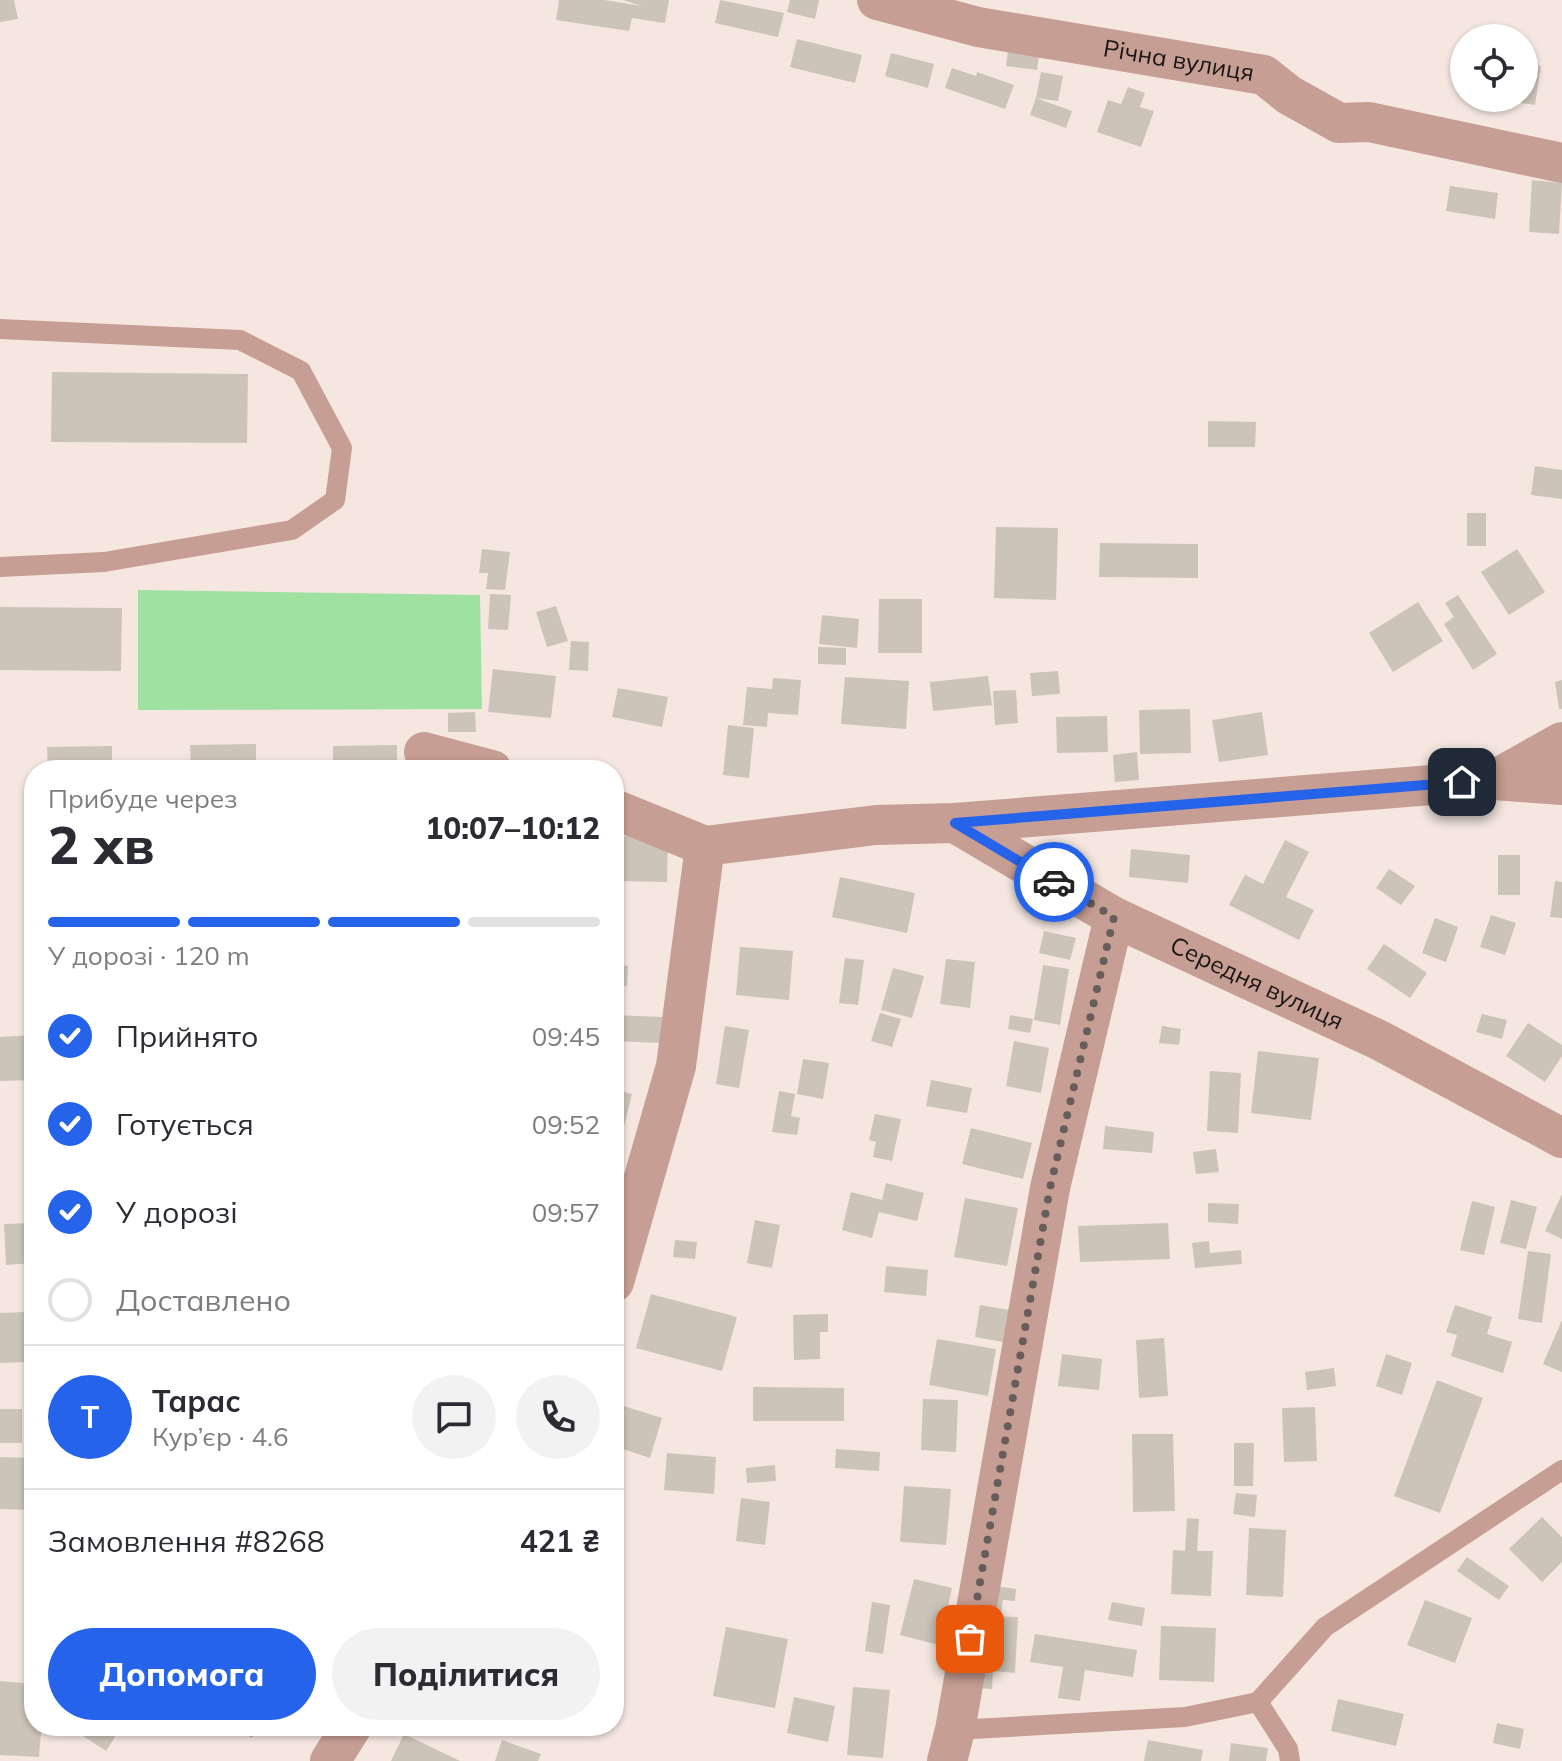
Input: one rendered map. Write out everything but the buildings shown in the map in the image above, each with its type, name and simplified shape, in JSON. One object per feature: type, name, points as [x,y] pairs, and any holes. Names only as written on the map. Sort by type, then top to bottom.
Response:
[{"type":"street","name":"Річна вулиця","points":[[877,0],[978,27],[1264,75],[1289,95],[1339,123],[1369,122],[1562,163]]},
{"type":"street","points":[[1494,780],[1562,742]]},
{"type":"street","points":[[424,752],[454,760]]},
{"type":"street","points":[[624,813],[705,846],[876,825],[955,823],[1494,780],[1562,785]]},
{"type":"street","name":"Середня вулиця","points":[[955,823],[1114,917],[1379,1040],[1562,1138]]},
{"type":"street","points":[[624,1247],[676,1066],[705,846]]},
{"type":"street","points":[[951,1745],[1050,1188],[1114,917]]},
{"type":"street","points":[[330,1761],[346,1736]]},
{"type":"lane","points":[[0,329],[240,340],[301,371],[342,448],[335,500],[292,530],[104,562],[0,567]]},
{"type":"lane","points":[[951,1745],[1185,1717],[1258,1702],[1325,1627],[1562,1470]]},
{"type":"lane","points":[[1258,1702],[1288,1749],[1290,1761]]},
{"type":"green space","points":[[138,590],[480,595],[482,709],[138,710]]},
{"type":"way so far","points":[[970,1639],[1050,1188],[1114,917],[1054,882]]},
{"type":"route","points":[[1054,882],[955,823],[1462,782]]}]
